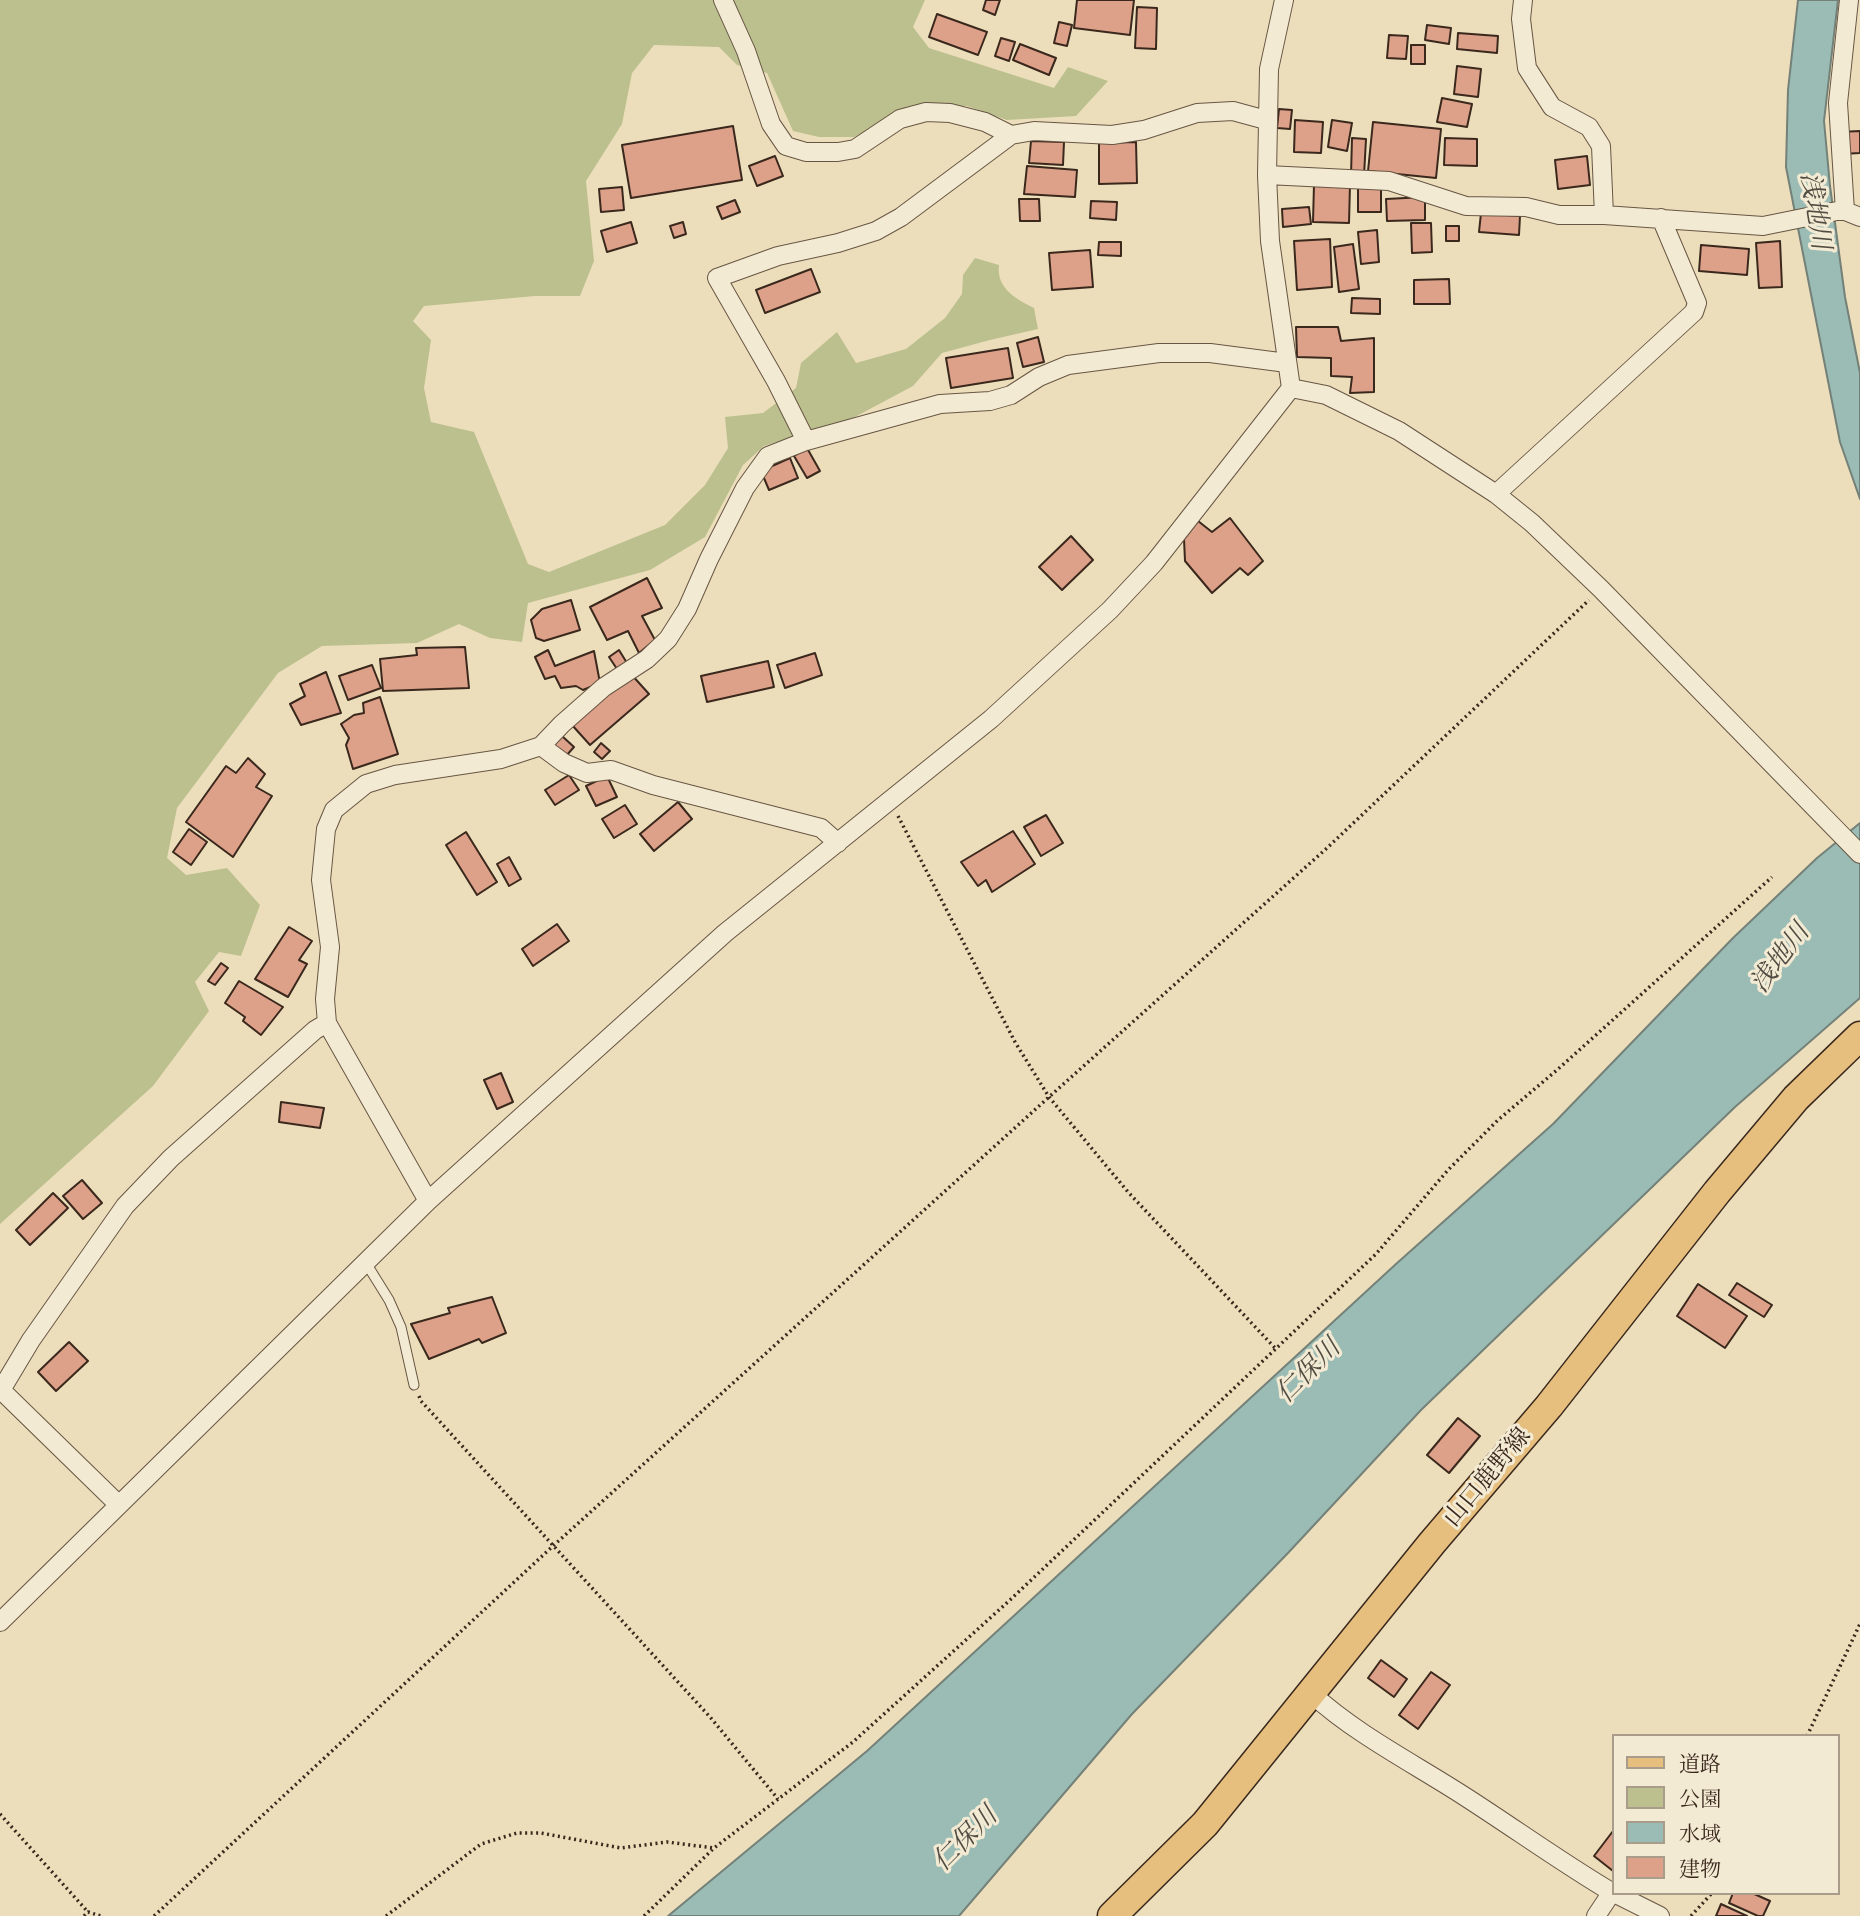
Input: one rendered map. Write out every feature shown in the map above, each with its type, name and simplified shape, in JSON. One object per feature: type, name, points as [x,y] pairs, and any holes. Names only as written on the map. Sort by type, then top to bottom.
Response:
[{"type":"main road","name":"山口鹿野線","points":[[1112,1916],[1205,1825],[1433,1543],[1615,1324],[1717,1192],[1796,1098],[1860,1037]]},
{"type":"street","points":[[723,0],[746,51],[771,124],[786,146],[806,152],[855,149],[900,119],[926,112],[950,113],[985,122],[1011,135]]},
{"type":"street","points":[[0,1622],[428,1201],[725,933],[991,719],[1110,610],[1154,563],[1292,388],[1270,241],[1267,175],[1269,69],[1284,0]]},
{"type":"street","points":[[1523,0],[1521,19],[1527,68],[1552,107],[1589,127],[1601,146],[1604,215]]},
{"type":"street","points":[[1267,175],[1389,181],[1466,206],[1526,207],[1559,215],[1661,218],[1763,226],[1848,213],[1838,103],[1849,0]]},
{"type":"street","points":[[806,441],[776,381],[717,278],[778,256],[838,243],[876,230],[901,217],[1011,135],[1034,131],[1112,135],[1144,130],[1197,113],[1221,111],[1233,111],[1266,120]]},
{"type":"street","points":[[1496,494],[1694,312],[1697,303],[1661,218]]},
{"type":"street","points":[[428,1201],[327,1023],[325,999],[330,947],[321,880],[326,829],[334,810],[366,784],[395,775],[501,759],[541,746],[604,687],[647,659],[668,639],[687,609],[745,488],[768,456],[806,441],[940,404],[990,401],[1011,396],[1039,377],[1068,365],[1159,353],[1210,353],[1287,363]]},
{"type":"street","points":[[1292,388],[1326,396],[1399,431],[1496,494],[1532,523],[1601,589],[1860,854]]},
{"type":"street","points":[[541,746],[564,763],[587,772],[611,770],[653,785],[821,828],[838,843]]},
{"type":"street","points":[[119,1505],[1,1390],[31,1340],[125,1206],[171,1158],[315,1030],[327,1023]]},
{"type":"street","points":[[1312,1694],[1329,1710],[1395,1754],[1612,1892]]},
{"type":"street","points":[[1596,1916],[1612,1894]]},
{"type":"street","points":[[1617,1895],[1660,1916]]},
{"type":"lane","points":[[366,1263],[389,1300],[401,1327],[414,1385]]},
{"type":"path","points":[[154,1916],[553,1546],[1327,848],[1601,589]]},
{"type":"path","points":[[891,801],[1015,1042],[1049,1097],[1128,1192],[1277,1350]]},
{"type":"path","points":[[643,1916],[714,1848],[853,1742],[1010,1600],[1376,1254],[1448,1170],[1498,1120],[1772,877]]},
{"type":"path","points":[[414,1385],[421,1401],[710,1717],[778,1799]]},
{"type":"path","points":[[1808,1734],[1860,1624]]},
{"type":"path","points":[[0,1814],[86,1914],[101,1916]]},
{"type":"path","points":[[386,1916],[481,1844],[517,1833],[541,1833],[621,1848],[667,1842],[714,1848]]},
{"type":"path","points":[[1691,1916],[1710,1895]]},
{"type":"green space","points":[[0,0],[925,0],[913,27],[929,48],[1054,88],[1068,67],[1108,81],[1076,116],[1007,120],[967,106],[913,107],[854,137],[819,137],[793,131],[767,73],[737,65],[719,47],[654,45],[632,73],[622,124],[586,181],[594,261],[580,296],[535,296],[424,306],[413,321],[431,340],[424,388],[431,422],[474,432],[528,564],[549,572],[665,525],[705,485],[728,448],[725,417],[763,413],[796,388],[801,363],[837,332],[856,363],[906,349],[945,318],[962,294],[963,275],[975,258],[999,265],[1004,286],[1014,297],[1034,308],[1038,329],[942,353],[913,386],[853,418],[764,446],[743,465],[705,537],[650,570],[528,603],[522,642],[490,638],[459,624],[417,643],[322,646],[278,673],[177,808],[167,858],[186,875],[227,868],[260,905],[241,956],[219,952],[195,982],[209,1011],[153,1086],[0,1224]]},
{"type":"water","name":"浅地川","points":[[1798,0],[1838,0],[1824,121],[1845,297],[1860,373],[1860,499],[1840,442],[1786,167],[1788,90]]},
{"type":"water","points":[[1860,823],[1860,998],[1735,1107],[1421,1410],[1288,1553],[1132,1714],[959,1916],[668,1916],[867,1751],[1396,1264],[1553,1124],[1733,938],[1817,858]]},
{"type":"building","points":[[986,0],[1000,0],[995,15],[983,10]]},
{"type":"building","points":[[1077,0],[1134,0],[1130,35],[1074,28]]},
{"type":"building","points":[[1137,7],[1157,8],[1156,49],[1135,48]]},
{"type":"building","points":[[937,14],[987,32],[978,55],[929,37]]},
{"type":"building","points":[[1059,22],[1072,25],[1067,46],[1054,43]]},
{"type":"building","points":[[1427,25],[1451,28],[1449,44],[1425,40]]},
{"type":"building","points":[[1458,33],[1498,36],[1497,53],[1457,49]]},
{"type":"building","points":[[1389,35],[1408,36],[1406,59],[1387,58]]},
{"type":"building","points":[[1001,38],[1015,42],[1009,61],[995,56]]},
{"type":"building","points":[[1020,44],[1056,58],[1049,75],[1013,60]]},
{"type":"building","points":[[1411,45],[1425,45],[1425,64],[1411,64]]},
{"type":"building","points":[[1457,66],[1481,69],[1478,97],[1454,94]]},
{"type":"building","points":[[1442,98],[1472,104],[1467,127],[1437,122]]},
{"type":"building","points":[[1279,109],[1292,110],[1290,129],[1277,128]]},
{"type":"building","points":[[1295,120],[1323,122],[1321,153],[1294,152]]},
{"type":"building","points":[[1332,120],[1352,123],[1347,151],[1328,147]]},
{"type":"building","points":[[1373,122],[1441,129],[1436,178],[1368,171]]},
{"type":"building","points":[[733,126],[742,180],[631,198],[622,145]]},
{"type":"building","points":[[1860,131],[1860,153],[1842,154],[1840,132]]},
{"type":"building","points":[[1352,138],[1366,139],[1364,176],[1351,175]]},
{"type":"building","points":[[1445,138],[1477,139],[1477,166],[1444,165]]},
{"type":"building","points":[[1031,141],[1064,142],[1063,165],[1029,163]]},
{"type":"building","points":[[1136,142],[1137,183],[1099,184],[1099,143]]},
{"type":"building","points":[[775,156],[783,176],[757,186],[749,166]]},
{"type":"building","points":[[1587,156],[1590,185],[1558,189],[1555,160]]},
{"type":"building","points":[[1027,166],[1077,170],[1075,197],[1024,194]]},
{"type":"building","points":[[1314,184],[1350,185],[1349,223],[1313,222]]},
{"type":"building","points":[[1358,185],[1381,185],[1381,212],[1358,212]]},
{"type":"building","points":[[622,187],[624,210],[601,212],[599,189]]},
{"type":"building","points":[[1425,197],[1425,220],[1387,221],[1386,199]]},
{"type":"building","points":[[1019,199],[1039,199],[1040,221],[1020,221]]},
{"type":"building","points":[[735,200],[740,212],[722,219],[717,207]]},
{"type":"building","points":[[1091,201],[1117,202],[1116,220],[1090,218]]},
{"type":"building","points":[[1309,207],[1311,224],[1283,227],[1282,209]]},
{"type":"building","points":[[1481,213],[1520,216],[1519,235],[1479,232]]},
{"type":"building","points":[[631,222],[637,243],[607,252],[601,231]]},
{"type":"building","points":[[683,222],[686,234],[674,238],[670,226]]},
{"type":"building","points":[[1411,223],[1431,223],[1432,252],[1412,253]]},
{"type":"building","points":[[1446,226],[1459,226],[1459,241],[1446,241]]},
{"type":"building","points":[[1377,230],[1379,262],[1361,264],[1358,232]]},
{"type":"building","points":[[1330,239],[1332,287],[1297,290],[1294,241]]},
{"type":"building","points":[[1780,241],[1782,287],[1759,288],[1756,243]]},
{"type":"building","points":[[1099,242],[1121,242],[1121,256],[1098,255]]},
{"type":"building","points":[[1353,244],[1359,289],[1339,292],[1334,247]]},
{"type":"building","points":[[1701,245],[1749,249],[1747,275],[1699,271]]},
{"type":"building","points":[[1090,250],[1093,287],[1052,290],[1049,253]]},
{"type":"building","points":[[811,269],[820,292],[765,313],[756,290]]},
{"type":"building","points":[[1449,279],[1450,304],[1414,304],[1414,280]]},
{"type":"building","points":[[1352,298],[1380,299],[1380,314],[1351,313]]},
{"type":"building","points":[[1296,327],[1338,327],[1341,341],[1374,338],[1374,392],[1350,393],[1352,377],[1331,376],[1331,358],[1297,357]]},
{"type":"building","points":[[1038,337],[1044,362],[1023,367],[1017,343]]},
{"type":"building","points":[[1008,348],[1013,378],[951,388],[946,358]]},
{"type":"building","points":[[807,448],[820,471],[807,478],[794,456]]},
{"type":"building","points":[[790,458],[798,478],[769,490],[761,471]]},
{"type":"building","points":[[1230,518],[1263,561],[1248,575],[1240,568],[1212,593],[1185,561],[1184,539],[1198,521],[1212,532]]},
{"type":"building","points":[[1071,536],[1093,560],[1062,590],[1039,567]]},
{"type":"building","points":[[647,578],[662,608],[642,616],[655,640],[639,653],[628,631],[607,640],[590,607]]},
{"type":"building","points":[[571,600],[580,630],[544,641],[536,638],[531,620],[542,609]]},
{"type":"building","points":[[465,647],[469,688],[383,691],[380,659],[417,655],[416,648]]},
{"type":"building","points":[[548,650],[555,666],[594,651],[600,683],[583,690],[576,686],[561,688],[555,676],[545,679],[535,657]]},
{"type":"building","points":[[619,650],[627,663],[617,669],[609,657]]},
{"type":"building","points":[[815,653],[822,675],[785,688],[777,665]]},
{"type":"building","points":[[768,661],[774,687],[707,702],[701,676]]},
{"type":"building","points":[[372,665],[381,688],[348,700],[339,676]]},
{"type":"building","points":[[326,672],[341,713],[301,725],[290,704],[305,696],[300,684]]},
{"type":"building","points":[[631,674],[649,694],[590,745],[572,725]]},
{"type":"building","points":[[380,697],[398,754],[353,769],[346,745],[349,738],[341,724],[354,715],[364,713],[363,703]]},
{"type":"building","points":[[562,736],[574,747],[566,756],[554,745]]},
{"type":"building","points":[[601,743],[610,751],[602,759],[594,752]]},
{"type":"building","points":[[248,758],[265,774],[256,787],[272,796],[233,857],[186,822],[226,766],[236,773]]},
{"type":"building","points":[[569,775],[579,790],[555,805],[545,790]]},
{"type":"building","points":[[607,776],[617,797],[596,806],[586,786]]},
{"type":"building","points":[[678,802],[692,819],[654,851],[640,834]]},
{"type":"building","points":[[625,805],[637,824],[614,838],[602,819]]},
{"type":"building","points":[[1046,815],[1063,843],[1041,856],[1024,827]]},
{"type":"building","points":[[189,829],[207,842],[191,865],[173,852]]},
{"type":"building","points":[[1013,831],[1035,864],[992,892],[986,880],[978,886],[961,862]]},
{"type":"building","points":[[466,832],[497,882],[477,895],[446,845]]},
{"type":"building","points":[[509,857],[521,879],[509,886],[497,864]]},
{"type":"building","points":[[557,924],[569,941],[533,966],[522,949]]},
{"type":"building","points":[[289,927],[312,941],[299,960],[307,964],[288,997],[255,979]]},
{"type":"building","points":[[221,963],[228,968],[215,985],[208,981]]},
{"type":"building","points":[[239,981],[283,1007],[261,1035],[243,1021],[245,1017],[225,1003]]},
{"type":"building","points":[[501,1073],[513,1102],[497,1109],[484,1080]]},
{"type":"building","points":[[281,1102],[324,1108],[320,1128],[279,1122]]},
{"type":"building","points":[[82,1180],[102,1203],[83,1219],[63,1196]]},
{"type":"building","points":[[53,1193],[68,1208],[30,1245],[16,1230]]},
{"type":"building","points":[[1737,1283],[1772,1305],[1764,1317],[1729,1295]]},
{"type":"building","points":[[1698,1284],[1747,1316],[1725,1348],[1677,1316]]},
{"type":"building","points":[[492,1297],[506,1333],[482,1343],[479,1339],[429,1359],[411,1324],[450,1313],[448,1308]]},
{"type":"building","points":[[69,1342],[88,1361],[56,1391],[38,1372]]},
{"type":"building","points":[[1458,1418],[1480,1436],[1449,1473],[1427,1455]]},
{"type":"building","points":[[1381,1660],[1407,1679],[1394,1697],[1368,1678]]},
{"type":"building","points":[[1431,1672],[1450,1685],[1418,1729],[1399,1715]]},
{"type":"building","points":[[1612,1832],[1612,1870],[1594,1856]]},
{"type":"building","points":[[1732,1895],[1756,1895],[1770,1901],[1763,1916],[1729,1903]]},
{"type":"building","points":[[1721,1904],[1747,1916],[1716,1916]]},
{"type":"water label","name":"仁保川","points":[[1309,1372]]},
{"type":"water label","name":"仁保川","points":[[966,1840]]}]
